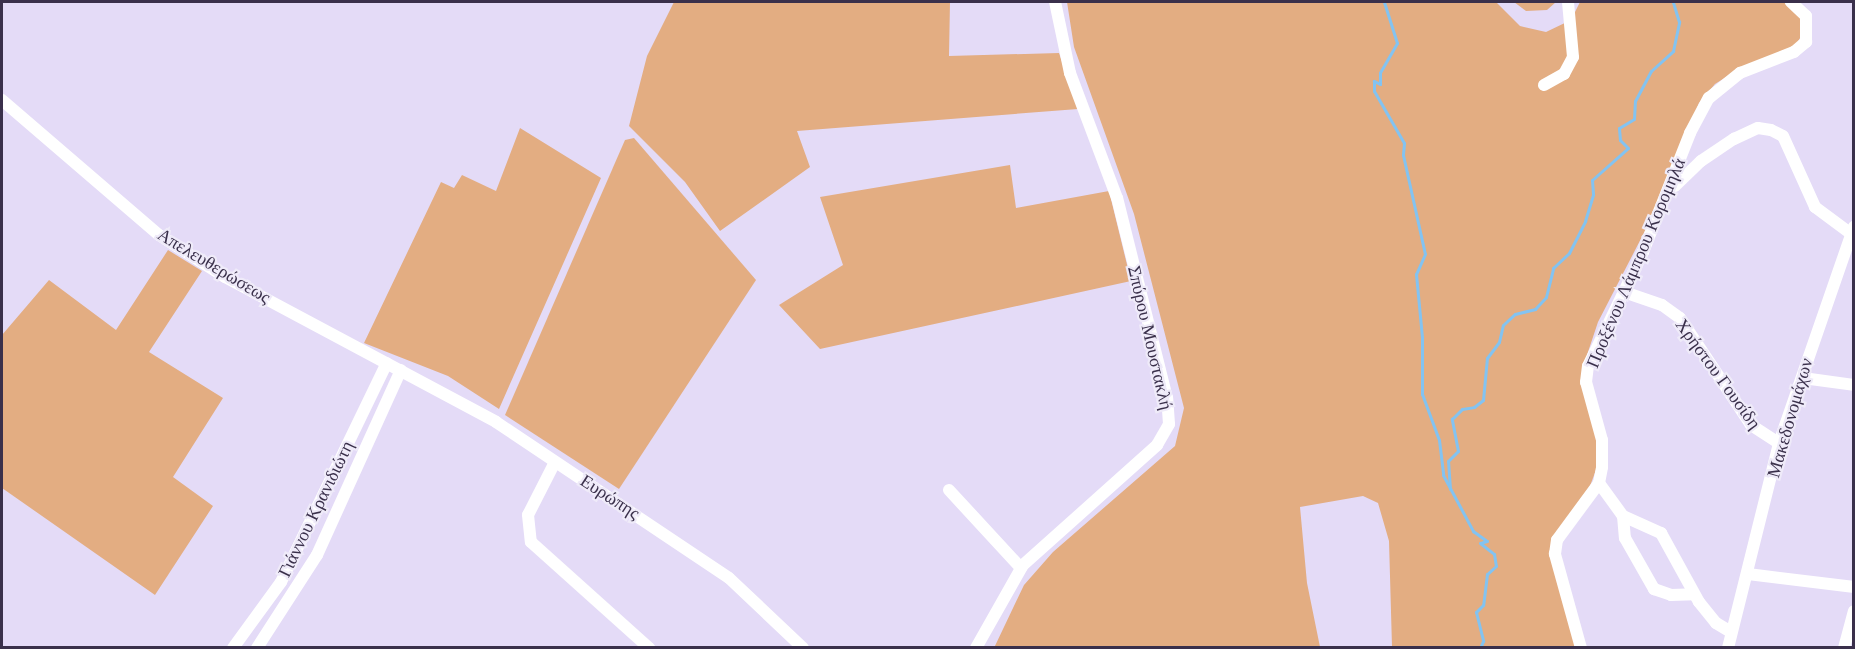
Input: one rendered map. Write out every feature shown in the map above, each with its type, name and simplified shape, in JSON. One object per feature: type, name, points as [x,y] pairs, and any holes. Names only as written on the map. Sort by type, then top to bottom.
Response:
[{"type":"street","name":"Σπύρου Μουστακλή","points":[[976,648],[1021,568],[1041,545],[1157,445],[1169,424],[1167,398],[1118,198],[1070,73],[1055,2]]},
{"type":"street","points":[[1544,85],[1564,74],[1573,57],[1568,2]]},
{"type":"street","name":"Προξένου Λάμπρου Κορομηλά","points":[[1599,483],[1602,440],[1587,382],[1588,366],[1624,292],[1665,198],[1689,133],[1709,98],[1740,73],[1794,52],[1806,42],[1806,16],[1791,2]]},
{"type":"street","name":"Απελευθερώσεως","points":[[2,100],[159,235],[225,277],[401,370]]},
{"type":"street","points":[[1665,198],[1682,177],[1734,139],[1758,128],[1771,130],[1783,136],[1815,207],[1852,230]]},
{"type":"street","name":"Μακεδονομάχων","points":[[1728,648],[1779,443],[1852,230]]},
{"type":"street","name":"Χρήστου Γουσίδη","points":[[1624,292],[1662,305],[1680,318],[1751,425],[1779,443]]},
{"type":"street","name":"Γιάννου Κρανιδιώτη","points":[[234,648],[281,582],[387,363]]},
{"type":"street","name":"Γιάννου Κρανιδιώτη","points":[[257,648],[317,555],[401,370]]},
{"type":"street","name":"Ευρώπης","points":[[401,370],[496,422],[729,578],[803,648]]},
{"type":"street","points":[[1803,378],[1854,385]]},
{"type":"street","points":[[555,462],[528,515],[531,542],[649,648]]},
{"type":"street","points":[[1581,648],[1555,554],[1557,540],[1599,483],[1623,516],[1625,538],[1654,589],[1671,595],[1694,594]]},
{"type":"street","points":[[949,490],[1021,568]]},
{"type":"street","points":[[1623,516],[1661,532],[1694,594],[1716,622],[1731,632]]},
{"type":"street","points":[[1748,574],[1854,587]]},
{"type":"street","points":[[1844,648],[1854,611]]},
{"type":"shaded area","points":[[674,2],[950,2],[949,56],[1059,53],[1078,109],[797,131],[810,167],[720,231],[685,182],[629,126],[647,56]]},
{"type":"shaded area","points":[[1067,2],[1496,2],[1520,26],[1546,32],[1571,20],[1580,2],[1785,2],[1800,16],[1805,29],[1795,47],[1731,74],[1715,84],[1699,103],[1664,194],[1598,322],[1587,355],[1596,412],[1596,470],[1590,486],[1557,531],[1576,647],[1392,647],[1389,541],[1378,503],[1363,496],[1300,507],[1307,583],[1320,647],[994,648],[1024,585],[1053,552],[1175,446],[1184,408],[1134,214],[1074,47]]},
{"type":"shaded area","points":[[1514,2],[1556,2],[1547,10],[1526,11]]},
{"type":"shaded area","points":[[520,128],[601,178],[499,409],[448,376],[364,343],[441,182],[454,188],[462,175],[496,191]]},
{"type":"shaded area","points":[[634,138],[756,280],[619,489],[505,415],[625,140]]},
{"type":"shaded area","points":[[1010,165],[1016,208],[1109,191],[1131,281],[820,349],[779,305],[843,265],[820,197]]},
{"type":"shaded area","points":[[168,250],[202,271],[149,352],[223,398],[173,477],[213,506],[155,595],[2,488],[2,335],[49,280],[116,330]]},
{"type":"waterway","points":[[1384,2],[1397,43],[1380,73],[1380,84],[1374,81],[1374,91],[1404,143],[1403,155],[1425,254],[1416,274],[1422,337],[1422,394],[1439,440],[1443,475],[1473,531],[1487,541],[1480,543],[1494,554],[1496,566],[1487,574],[1483,605],[1476,612],[1483,641],[1480,648]]},
{"type":"waterway","points":[[1450,489],[1448,461],[1458,451],[1452,419],[1462,409],[1474,407],[1483,400],[1487,358],[1499,342],[1503,325],[1515,314],[1535,309],[1546,297],[1553,268],[1569,253],[1585,221],[1593,194],[1592,180],[1628,148],[1620,140],[1619,128],[1634,119],[1635,101],[1651,71],[1673,51],[1679,22],[1673,2]]}]
